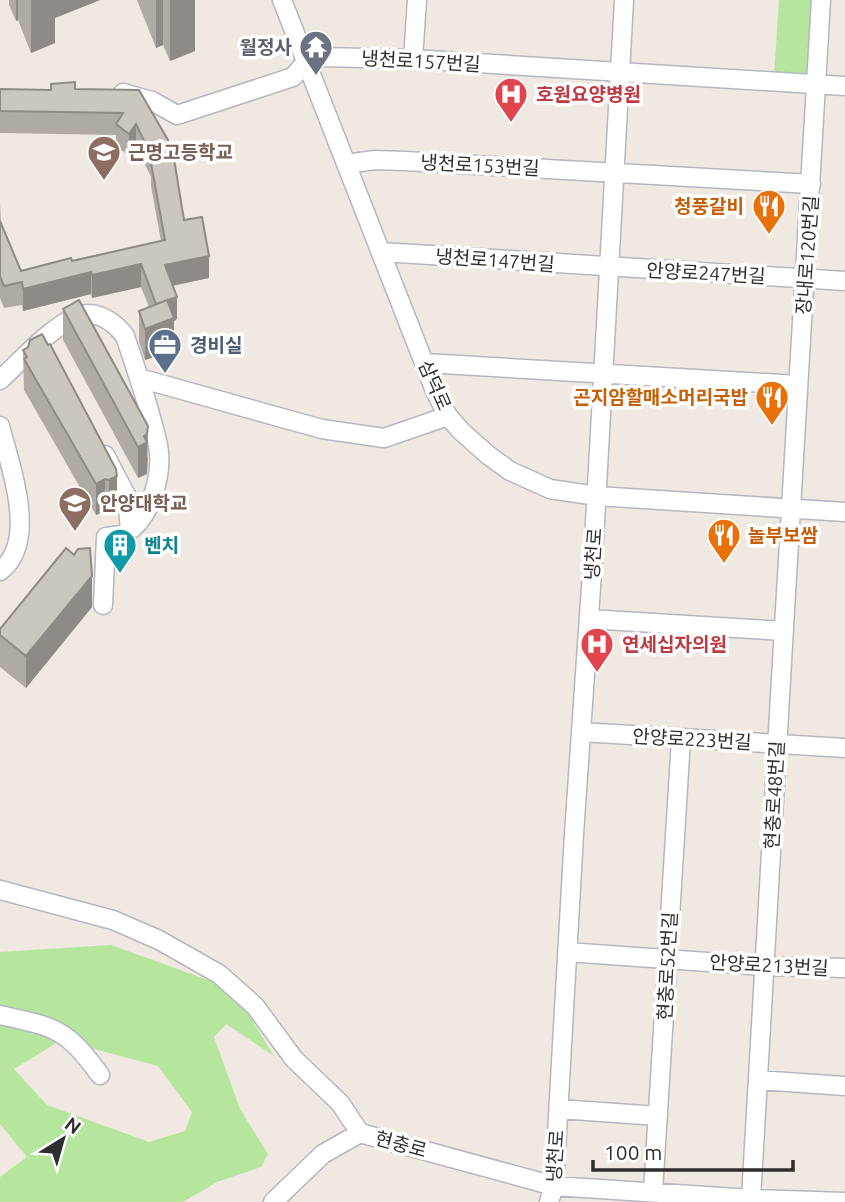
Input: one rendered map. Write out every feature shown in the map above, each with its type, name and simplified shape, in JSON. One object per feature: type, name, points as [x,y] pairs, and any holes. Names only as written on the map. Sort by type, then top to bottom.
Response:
[{"type":"street","name":"삼덕로","points":[[282,0],[435,391],[448,416],[461,431],[510,471],[550,489],[597,496],[845,512]]},
{"type":"street","points":[[413,59],[417,0]]},
{"type":"street","name":"냉천로","points":[[552,1194],[597,496],[624,0]]},
{"type":"street","name":"장내로120번길","points":[[789,510],[806,278],[821,0]]},
{"type":"street","name":"냉천로157번길","points":[[307,61],[321,57],[413,59],[845,86]]},
{"type":"street","points":[[105,91],[152,101],[177,115],[293,77],[307,61]]},
{"type":"street","name":"냉천로153번길","points":[[346,164],[375,160],[405,161],[811,184]]},
{"type":"street","name":"냉천로147번길","points":[[382,252],[609,268]]},
{"type":"street","name":"안양로247번길","points":[[609,268],[845,281]]},
{"type":"street","points":[[0,380],[48,346],[68,321],[89,314],[117,325],[125,336],[158,447],[159,468],[148,508],[125,534],[106,537],[103,605]]},
{"type":"street","points":[[425,363],[798,386]]},
{"type":"street","points":[[139,378],[322,429],[384,438],[448,416]]},
{"type":"street","points":[[0,426],[14,483],[21,532],[16,552],[9,564],[0,571]]},
{"type":"street","points":[[95,437],[127,497],[130,530]]},
{"type":"street","name":"현충로48번길","points":[[751,1199],[789,510]]},
{"type":"street","points":[[589,619],[784,631]]},
{"type":"street","name":"안양로223번길","points":[[580,732],[845,748]]},
{"type":"street","name":"현충로52번길","points":[[653,1192],[681,739]]},
{"type":"street","name":"현충로","points":[[0,890],[113,920],[159,940],[219,974],[255,1006],[293,1059],[340,1103],[360,1133],[552,1194],[653,1192],[706,1199],[845,1202]]},
{"type":"street","name":"안양로213번길","points":[[567,952],[765,966],[845,968]]},
{"type":"street","points":[[0,1015],[57,1030],[79,1046],[100,1075]]},
{"type":"street","points":[[758,1080],[845,1086]]},
{"type":"street","name":"냉천로","points":[[559,1109],[657,1116]]},
{"type":"street","points":[[273,1202],[323,1154],[360,1133]]},
{"type":"green space","points":[[779,0],[815,0],[810,79],[774,76]]},
{"type":"green space","points":[[111,945],[233,989],[274,1056],[226,1024],[214,1037],[240,1109],[268,1154],[261,1167],[217,1182],[183,1202],[0,1202],[0,1177],[27,1157],[0,1124],[0,952]],"holes":[[[61,1040],[158,1066],[192,1112],[185,1131],[149,1142],[47,1105],[14,1069]]]},
{"type":"building","points":[[75,82],[75,89],[139,90],[168,140],[174,159],[184,220],[202,217],[209,256],[165,265],[177,297],[156,304],[141,264],[92,275],[91,272],[23,289],[22,282],[4,286],[0,276],[0,221],[21,271],[71,258],[72,261],[165,240],[151,163],[155,163],[136,124],[129,134],[116,124],[123,113],[0,111],[0,89],[51,90],[51,84]]},
{"type":"building","points":[[79,300],[148,426],[144,436],[147,442],[138,447],[63,309]]},
{"type":"building","points":[[167,300],[174,318],[145,329],[139,311]]},
{"type":"building","points":[[42,334],[48,345],[50,344],[116,469],[117,476],[109,480],[105,479],[96,484],[24,359],[27,357],[23,350],[28,347],[30,340]]},
{"type":"building","points":[[66,548],[74,555],[78,549],[90,548],[92,576],[26,656],[0,635],[0,629]]},
{"type":"place","name":"월정사","points":[[316,77]]},
{"type":"place","name":"호원요양병원","points":[[511,124]]},
{"type":"place","name":"근명고등학교","points":[[104,182]]},
{"type":"place","name":"청풍갈비","points":[[769,236]]},
{"type":"place","name":"경비실","points":[[165,375]]},
{"type":"place","name":"곤지암할매소머리국밥","points":[[772,427]]},
{"type":"place","name":"안양대학교","points":[[75,533]]},
{"type":"place","name":"놀부보쌈","points":[[724,565]]},
{"type":"place","name":"벤치","points":[[120,575]]},
{"type":"place","name":"연세십자의원","points":[[597,674]]}]
